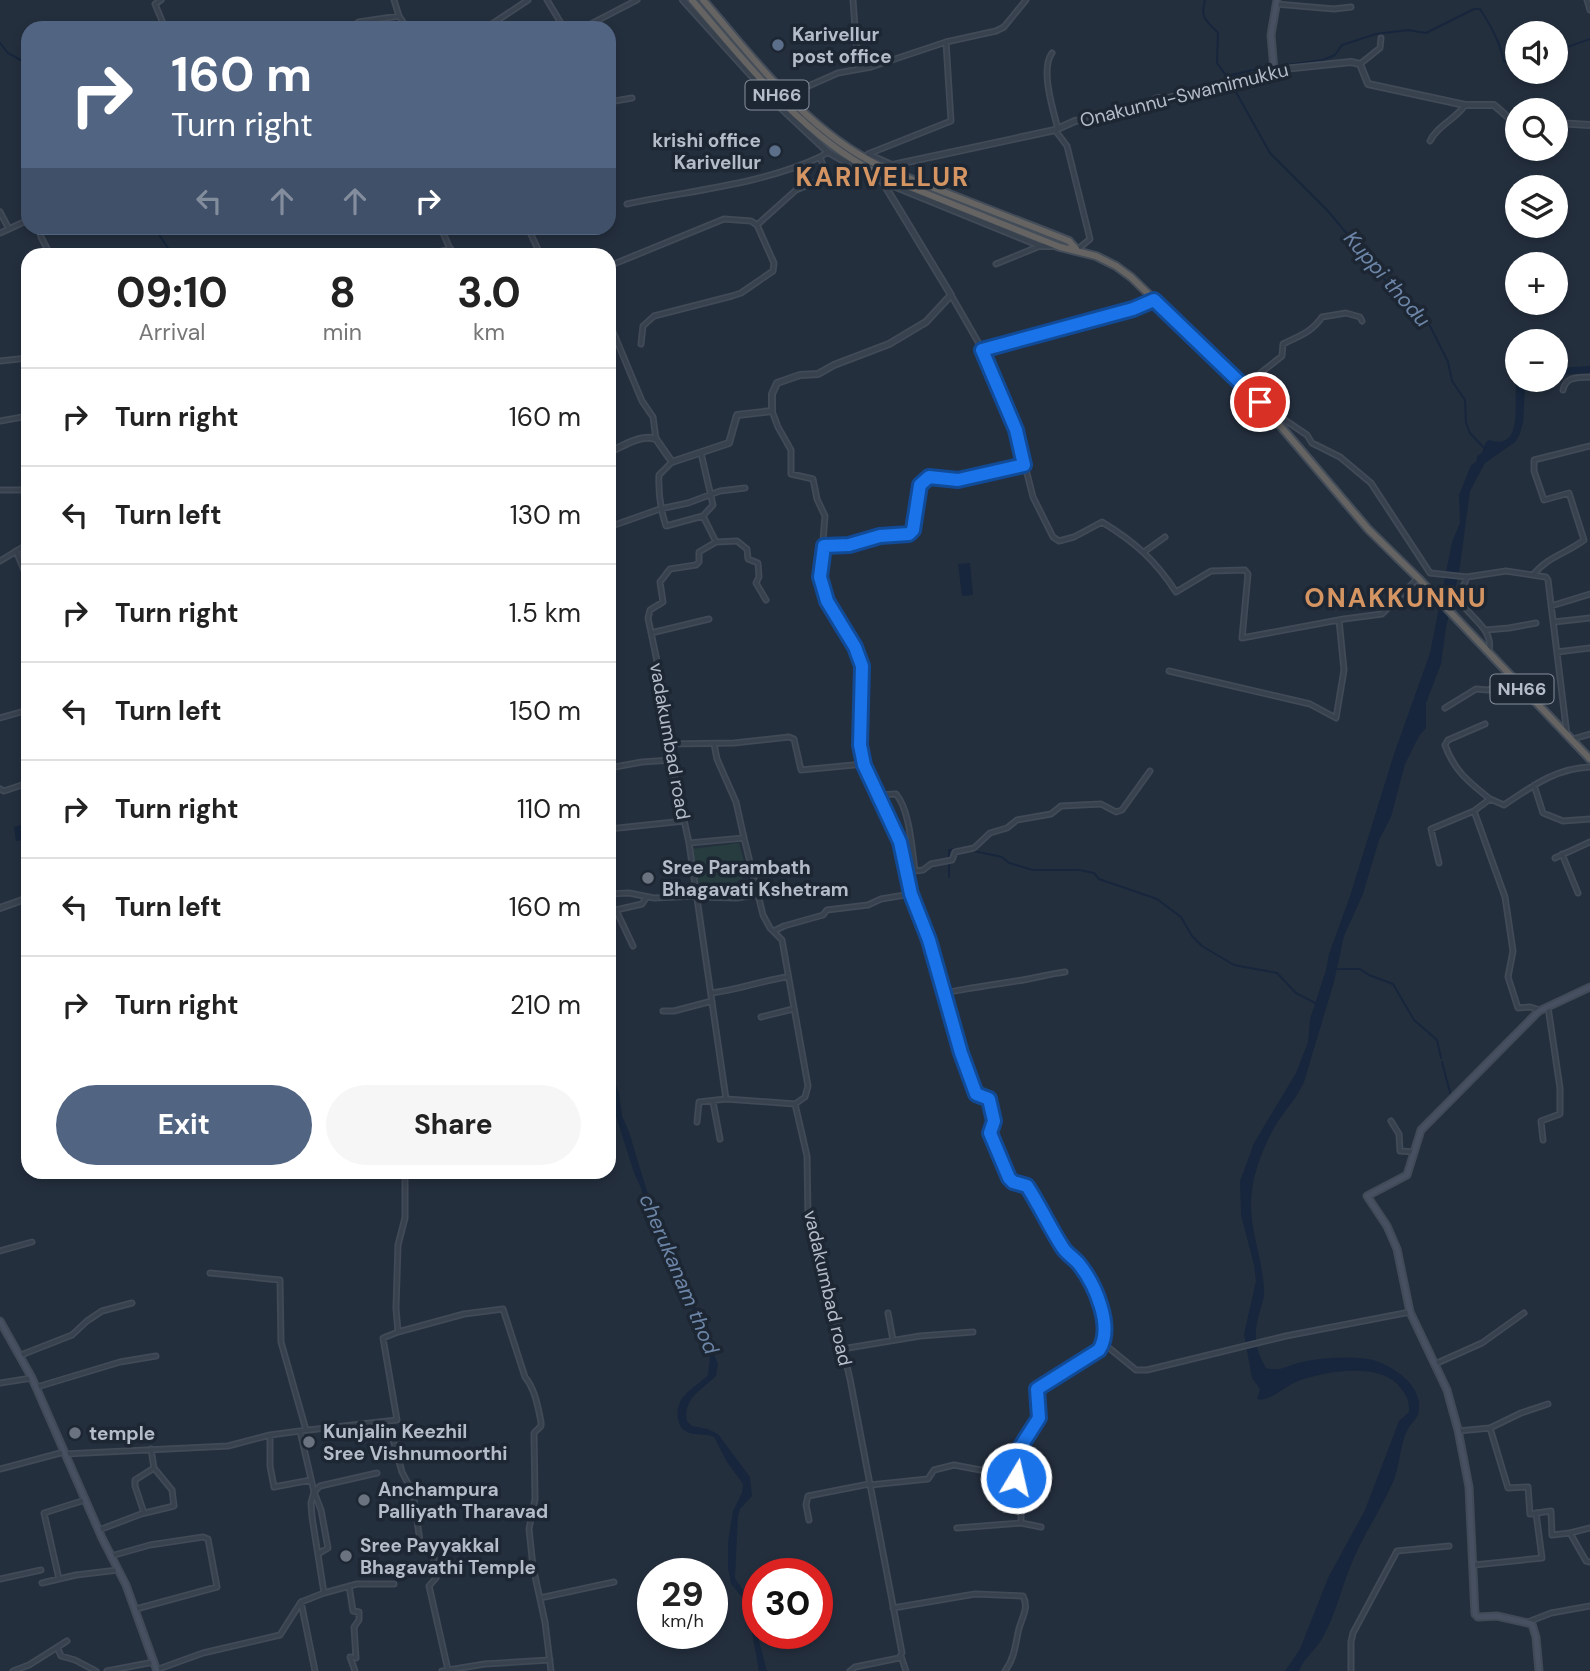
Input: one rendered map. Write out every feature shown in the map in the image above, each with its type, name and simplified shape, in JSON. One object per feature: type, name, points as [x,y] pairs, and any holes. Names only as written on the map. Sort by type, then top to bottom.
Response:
[{"type":"highway","name":"NH66","points":[[692,0],[736,52],[811,130],[832,147],[897,178],[1060,247],[1077,250],[1116,265],[1260,402],[1368,529],[1590,759]]},
{"type":"highway","name":"NH66","points":[[704,0],[788,95],[834,138],[878,169]]},
{"type":"highway","name":"NH66","points":[[897,178],[1069,241],[1077,250]]},
{"type":"main road","points":[[1274,69],[1271,35],[1277,2]]},
{"type":"main road","points":[[1539,1671],[1536,1637],[1528,1622],[1497,1616],[1476,1616],[1469,1488],[1458,1431],[1447,1390],[1410,1312],[1396,1249],[1387,1226],[1367,1196],[1407,1175],[1421,1130],[1544,1008],[1590,987]]},
{"type":"main road","points":[[0,1321],[37,1387],[85,1500],[136,1609],[156,1670]]},
{"type":"street","points":[[160,0],[155,4],[162,21]]},
{"type":"street","points":[[394,0],[402,21]]},
{"type":"street","points":[[496,21],[528,0]]},
{"type":"street","points":[[547,0],[560,21]]},
{"type":"street","points":[[596,21],[637,0]]},
{"type":"street","points":[[683,0],[770,96],[828,152],[882,181],[1041,246],[1060,247]]},
{"type":"street","points":[[853,0],[858,68]]},
{"type":"street","points":[[788,95],[838,72],[871,67],[946,42],[1004,27],[1026,0]]},
{"type":"street","points":[[1587,0],[1590,10]]},
{"type":"street","points":[[1277,2],[1334,9],[1351,7]]},
{"type":"street","points":[[366,21],[399,16]]},
{"type":"street","points":[[1381,38],[1380,48],[1360,64],[1368,84],[1465,106],[1494,105],[1505,115]]},
{"type":"street","points":[[882,181],[893,165],[868,154],[951,121],[946,42]]},
{"type":"street","points":[[1052,53],[1048,58],[1048,73],[1056,129],[1067,146],[1090,239],[1077,250]]},
{"type":"street","name":"Onakunnu-Swamimukku","points":[[893,165],[1056,129],[1074,121],[1119,114],[1158,98],[1168,98],[1274,69],[1351,62],[1360,64]]},
{"type":"street","points":[[616,101],[632,98]]},
{"type":"street","points":[[1430,141],[1434,134],[1453,120],[1465,106]]},
{"type":"street","points":[[1568,124],[1590,125]]},
{"type":"street","points":[[627,204],[775,174],[828,152]]},
{"type":"street","points":[[757,225],[796,190],[825,178],[820,156]]},
{"type":"street","points":[[882,181],[982,350],[1016,430],[1033,497],[1053,537],[1059,541],[1074,537],[1102,522],[1130,539],[1159,566],[1176,592],[1211,571],[1245,570],[1248,574],[1242,638],[1382,614],[1418,579]]},
{"type":"street","points":[[0,212],[9,229]]},
{"type":"street","points":[[616,263],[724,219],[751,221],[757,225],[774,262],[773,271],[741,293],[654,316],[643,326],[641,344]]},
{"type":"street","points":[[0,233],[21,223]]},
{"type":"street","points":[[996,264],[1041,246]]},
{"type":"street","points":[[951,295],[926,322],[889,344],[818,374],[800,375],[777,383],[772,394],[772,411],[791,450],[791,474],[813,479],[817,499],[825,516],[820,577],[827,601],[855,647],[862,666],[860,745],[864,765],[900,842],[911,894],[929,940],[961,1053],[976,1094],[989,1099],[994,1121],[990,1133],[1009,1178],[1027,1186],[1064,1251],[1079,1264],[1105,1318],[1103,1343],[1099,1350],[1037,1389],[1039,1418],[1016,1454],[1015,1472],[1021,1500],[1021,1523]]},
{"type":"street","points":[[982,350],[1133,309],[1154,300]]},
{"type":"street","points":[[1244,386],[1282,356],[1283,344],[1304,335],[1316,326],[1322,317],[1346,313],[1360,317],[1362,321]]},
{"type":"street","points":[[616,338],[642,401],[653,417],[656,439],[672,462]]},
{"type":"street","points":[[0,360],[21,358]]},
{"type":"street","points":[[1568,381],[1590,377]]},
{"type":"street","points":[[1260,402],[1307,435],[1312,443],[1340,457],[1371,483],[1430,573],[1467,578],[1506,570],[1546,577],[1569,738],[1590,734]]},
{"type":"street","points":[[701,453],[713,505],[704,516],[666,526],[660,509],[659,475],[672,462],[729,443],[737,415],[772,411]]},
{"type":"street","points":[[0,421],[21,417]]},
{"type":"street","points":[[616,449],[640,439],[656,439]]},
{"type":"street","points":[[1533,575],[1554,556],[1584,540],[1569,493],[1544,500],[1534,471],[1534,460],[1590,446]]},
{"type":"street","points":[[824,546],[849,545],[880,536],[909,534],[913,530],[920,485],[929,477],[958,480],[1024,465]]},
{"type":"street","points":[[616,525],[710,494],[745,488]]},
{"type":"street","points":[[0,490],[21,491]]},
{"type":"street","points":[[704,516],[716,542],[737,541],[747,550],[748,559],[758,564],[756,583],[766,600]]},
{"type":"street","points":[[1144,552],[1165,537]]},
{"type":"street","name":"vadakumbad road","points":[[716,542],[699,551],[698,564],[670,569],[660,582],[663,602],[648,613],[662,685],[661,712],[690,843],[744,838]]},
{"type":"street","points":[[0,561],[21,548]]},
{"type":"street","points":[[16,551],[21,563]]},
{"type":"street","points":[[1467,578],[1458,597],[1462,606],[1486,630],[1491,643],[1489,653]]},
{"type":"street","points":[[1552,606],[1590,594]]},
{"type":"street","points":[[1554,622],[1590,618]]},
{"type":"street","points":[[651,633],[709,619]]},
{"type":"street","points":[[1168,671],[1310,704],[1336,718],[1344,670],[1339,620]]},
{"type":"street","points":[[1486,630],[1536,623]]},
{"type":"street","points":[[1558,652],[1590,648]]},
{"type":"street","points":[[1445,708],[1476,689],[1488,690],[1513,679]]},
{"type":"street","points":[[0,718],[21,712]]},
{"type":"street","points":[[1485,724],[1461,733],[1448,740],[1445,745],[1451,762],[1463,778],[1490,799],[1504,806],[1555,774],[1590,767]]},
{"type":"street","points":[[668,744],[714,744],[789,737],[794,739],[796,744],[801,770],[864,765]]},
{"type":"street","points":[[697,1122],[699,1102],[726,1099],[795,1104],[805,1097],[808,1086],[782,940],[766,924],[736,802],[717,759],[714,744]]},
{"type":"street","points":[[616,767],[672,760]]},
{"type":"street","points":[[905,870],[923,870],[931,864],[952,860],[955,852],[974,848],[990,833],[1007,828],[1017,820],[1051,814],[1060,806],[1101,804],[1116,813],[1122,810],[1150,771]]},
{"type":"street","points":[[0,789],[4,791],[21,785]]},
{"type":"street","points":[[1534,785],[1543,813],[1563,821],[1590,819]]},
{"type":"street","points":[[879,795],[897,794],[900,799],[907,821],[915,871]]},
{"type":"street","points":[[1439,863],[1431,829],[1474,811],[1490,799]]},
{"type":"street","points":[[1474,811],[1505,897],[1513,951],[1508,977],[1518,1008],[1544,1008],[1560,1088],[1560,1114],[1541,1121],[1543,1140]]},
{"type":"street","points":[[616,828],[684,821]]},
{"type":"street","points":[[1555,858],[1590,842]]},
{"type":"street","points":[[690,843],[726,1099]]},
{"type":"street","points":[[1562,854],[1578,893]]},
{"type":"street","points":[[616,893],[629,892],[646,897],[737,898],[808,887]]},
{"type":"street","points":[[774,931],[823,915],[827,910],[868,905],[911,894]]},
{"type":"street","points":[[633,946],[616,910],[642,904],[646,897]]},
{"type":"street","points":[[0,908],[21,900]]},
{"type":"street","points":[[945,993],[1065,972]]},
{"type":"street","points":[[711,993],[745,988],[788,976]]},
{"type":"street","points":[[663,1011],[674,1011],[712,1001]]},
{"type":"street","points":[[761,1017],[793,1009]]},
{"type":"street","points":[[713,1102],[720,1139]]},
{"type":"street","name":"vadakumbad road","points":[[795,1104],[807,1156],[807,1218],[822,1261],[842,1349],[906,1671]]},
{"type":"street","points":[[1391,1121],[1399,1134],[1400,1151],[1414,1152]]},
{"type":"street","points":[[398,1332],[398,1245],[405,1218],[405,1179]]},
{"type":"street","points":[[0,1251],[32,1242]]},
{"type":"street","points":[[210,1273],[281,1280],[281,1342],[306,1430]]},
{"type":"street","points":[[21,1355],[72,1335],[102,1311],[132,1303]]},
{"type":"street","points":[[0,1469],[65,1453],[228,1446],[270,1435],[397,1420],[382,1340],[398,1332],[464,1314],[503,1308],[541,1422],[541,1426],[534,1433],[535,1499],[529,1529],[551,1671]]},
{"type":"street","points":[[1103,1343],[1139,1370],[1286,1336],[1410,1312]]},
{"type":"street","points":[[888,1313],[892,1340]]},
{"type":"street","points":[[1435,1364],[1482,1342],[1524,1313]]},
{"type":"street","points":[[842,1349],[892,1340],[973,1332]]},
{"type":"street","points":[[37,1387],[120,1362],[156,1356]]},
{"type":"street","points":[[0,1383],[32,1378]]},
{"type":"street","points":[[1458,1431],[1490,1428],[1548,1404]]},
{"type":"street","points":[[1475,1565],[1542,1558],[1528,1487],[1508,1488],[1490,1428]]},
{"type":"street","points":[[300,1431],[328,1548],[318,1554]]},
{"type":"street","points":[[391,1432],[402,1472],[413,1493],[420,1541],[433,1550],[436,1578],[429,1586],[448,1670]]},
{"type":"street","points":[[270,1435],[270,1465],[274,1487],[311,1480]]},
{"type":"street","points":[[99,1530],[144,1513],[174,1506],[172,1490],[154,1468],[152,1449]]},
{"type":"street","points":[[809,1520],[807,1496],[869,1485],[928,1479],[934,1470],[949,1465],[1015,1472]]},
{"type":"street","points":[[144,1513],[135,1480],[154,1468]]},
{"type":"street","points":[[324,1593],[311,1503],[314,1492],[320,1486],[377,1473]]},
{"type":"street","points":[[59,1580],[44,1513],[85,1500]]},
{"type":"street","points":[[1533,1514],[1551,1511],[1552,1535],[1590,1528]]},
{"type":"street","points":[[957,1528],[1021,1523],[1041,1527]]},
{"type":"street","points":[[1570,1533],[1586,1561],[1590,1562]]},
{"type":"street","points":[[111,1556],[150,1545],[203,1537],[208,1539],[217,1587],[136,1609]]},
{"type":"street","points":[[1351,1671],[1353,1633],[1397,1550],[1449,1546]]},
{"type":"street","points":[[0,1579],[41,1570]]},
{"type":"street","points":[[41,1583],[118,1570]]},
{"type":"street","points":[[540,1598],[614,1582]]},
{"type":"street","points":[[156,1670],[203,1653],[280,1635],[301,1602],[324,1593],[349,1586],[394,1584]]},
{"type":"street","points":[[349,1586],[353,1611],[359,1612],[359,1620],[354,1627],[356,1658],[350,1657],[355,1671]]},
{"type":"street","points":[[893,1608],[975,1594],[1023,1596],[1024,1620],[1017,1634],[1016,1649],[1006,1671]]},
{"type":"street","points":[[301,1602],[315,1671]]},
{"type":"street","points":[[1528,1622],[1552,1613],[1590,1606]]},
{"type":"street","points":[[13,1671],[29,1665],[67,1641]]},
{"type":"street","points":[[58,1648],[61,1656],[96,1671]]},
{"type":"street","points":[[850,1671],[855,1667],[901,1656]]},
{"type":"street","points":[[442,1671],[485,1664],[550,1660]]},
{"type":"street","points":[[107,1671],[153,1662]]},
{"type":"green space","points":[[739,843],[748,875],[737,881],[737,896],[699,896],[692,849]]},
{"type":"water","points":[[1590,366],[1590,373],[1568,374],[1568,367]]},
{"type":"water","points":[[1516,392],[1525,392],[1523,423],[1519,436],[1515,442],[1485,463],[1470,491],[1459,573],[1446,627],[1441,664],[1426,703],[1426,728],[1405,764],[1391,817],[1379,840],[1363,894],[1344,936],[1334,982],[1304,1082],[1267,1142],[1253,1184],[1252,1216],[1264,1293],[1256,1326],[1256,1341],[1266,1368],[1280,1369],[1329,1358],[1368,1359],[1383,1364],[1404,1377],[1414,1389],[1419,1403],[1417,1416],[1405,1436],[1395,1477],[1354,1558],[1328,1627],[1299,1671],[1285,1671],[1300,1649],[1328,1578],[1365,1510],[1399,1421],[1409,1412],[1409,1403],[1397,1384],[1387,1377],[1362,1371],[1333,1372],[1307,1378],[1272,1396],[1257,1399],[1260,1389],[1252,1378],[1244,1334],[1256,1281],[1241,1215],[1240,1181],[1254,1143],[1296,1073],[1308,1042],[1310,1019],[1329,954],[1430,653],[1452,542],[1460,523],[1459,495],[1471,465],[1482,453],[1486,442],[1501,442],[1508,438],[1515,421]]},
{"type":"water","points":[[970,563],[973,595],[962,596],[958,564]]},
{"type":"water","points":[[21,825],[21,840],[16,841],[14,827]]},
{"type":"water","points":[[616,1086],[622,1116],[657,1224],[690,1288],[718,1364],[716,1376],[691,1400],[687,1421],[692,1426],[718,1434],[750,1477],[752,1496],[740,1509],[738,1516],[735,1578],[742,1589],[742,1597],[731,1584],[728,1542],[733,1511],[742,1493],[743,1484],[714,1437],[687,1432],[678,1419],[682,1398],[708,1375],[710,1357],[681,1278],[661,1250],[616,1116]]},
{"type":"water","points":[[755,1649],[761,1649],[767,1671],[759,1671]]},
{"type":"waterway","points":[[1205,0],[1204,15],[1218,33],[1217,63],[1228,78]]},
{"type":"waterway","points":[[1279,66],[1323,60],[1335,55],[1342,45],[1376,34],[1408,30],[1426,33],[1474,9],[1480,9],[1488,22],[1505,62]]},
{"type":"waterway","points":[[1568,47],[1590,39]]},
{"type":"waterway","name":"cherukanam thod","points":[[0,43],[8,53],[21,60]]},
{"type":"waterway","points":[[1227,76],[1270,66]]},
{"type":"waterway","name":"Kuppi thodu","points":[[1232,85],[1270,153],[1328,211],[1396,293],[1424,314],[1448,362],[1452,381],[1465,400],[1466,423],[1470,433],[1485,449]]},
{"type":"waterway","name":"cherukanam thod","points":[[160,235],[168,248]]},
{"type":"waterway","points":[[949,877],[949,850],[960,849]]},
{"type":"waterway","points":[[969,850],[1002,857],[1009,863],[1033,870],[1079,870],[1094,873],[1099,879],[1157,899],[1181,917],[1192,936],[1202,946],[1234,965],[1277,973],[1296,993],[1317,1004]]},
{"type":"waterway","points":[[1336,969],[1360,969],[1393,984],[1414,1020],[1437,1040],[1441,1058]]},
{"type":"waterway","points":[[1442,1062],[1451,1096]]},
{"type":"waterway","name":"cherukanam thod","points":[[678,1266],[686,1283]]},
{"type":"place","name":"Karivellur post office","points":[[778,45]]},
{"type":"place","name":"krishi office Karivellur","points":[[775,151]]},
{"type":"place","name":"Sree Parambath Bhagavati Kshetram","points":[[648,878]]},
{"type":"place","name":"temple","points":[[75,1433]]},
{"type":"place","name":"Kunjalin Keezhil Sree Vishnumoorthi","points":[[309,1442]]},
{"type":"place","name":"Anchampura Palliyath Tharavad","points":[[364,1500]]},
{"type":"place","name":"Sree Payyakkal Bhagavathi Temple","points":[[346,1556]]},
{"type":"district","name":"KARIVELLUR","points":[[883,177]]},
{"type":"district","name":"ONAKKUNNU","points":[[1396,598]]},
{"type":"route","points":[[1016,1478],[1016,1454],[1039,1418],[1035,1393],[1037,1389],[1102,1347],[1105,1318],[1093,1288],[1079,1264],[1064,1251],[1027,1186],[1009,1178],[990,1133],[994,1121],[989,1099],[976,1094],[961,1053],[929,940],[911,894],[900,842],[864,765],[860,745],[862,666],[855,647],[827,601],[820,577],[824,546],[849,545],[880,536],[909,534],[913,530],[920,485],[929,477],[958,480],[1024,465],[1016,430],[982,350],[1133,309],[1154,300],[1260,402]]}]
